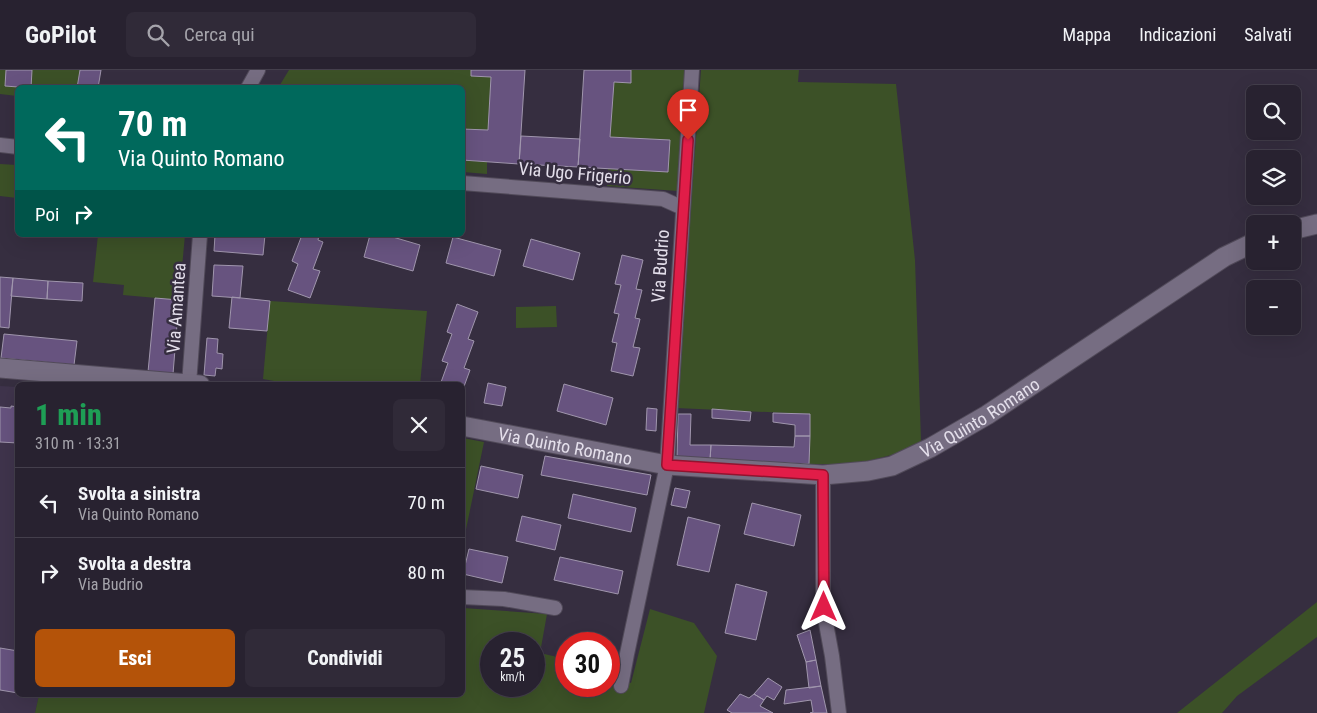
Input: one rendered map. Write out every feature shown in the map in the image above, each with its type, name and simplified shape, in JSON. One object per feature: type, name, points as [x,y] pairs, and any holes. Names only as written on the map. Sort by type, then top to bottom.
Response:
[{"type":"street","points":[[250,85],[258,70]]},
{"type":"street","name":"Via Budrio","points":[[667,465],[692,70]]},
{"type":"street","points":[[0,145],[15,147]]},
{"type":"street","name":"Via Ugo Frigerio","points":[[465,183],[663,199],[683,208]]},
{"type":"street","points":[[1301,228],[1317,224]]},
{"type":"street","name":"Via Amantea","points":[[195,382],[200,237]]},
{"type":"street","name":"Via Quinto Romano","points":[[465,427],[667,465],[823,475],[868,471],[892,466],[930,448],[987,415],[1224,257],[1246,246]]},
{"type":"street","points":[[0,368],[137,382]]},
{"type":"street","points":[[621,686],[667,465]]},
{"type":"street","points":[[823,475],[824,607],[839,713]]},
{"type":"street","points":[[465,596],[504,599],[555,608]]},
{"type":"shaded area","points":[[0,386],[15,387],[15,697],[39,697],[35,713],[0,713]]},
{"type":"green space","points":[[0,70],[80,70],[77,85],[15,85],[15,96],[0,94]]},
{"type":"green space","points":[[289,70],[471,70],[471,76],[491,77],[488,130],[465,129],[465,85],[280,85]]},
{"type":"green space","points":[[631,70],[686,70],[678,191],[607,186],[608,169],[668,172],[670,140],[610,137],[614,82],[630,83]]},
{"type":"green space","points":[[701,70],[799,70],[798,82],[896,84],[915,260],[921,441],[895,454],[856,464],[809,464],[810,414],[676,408]]},
{"type":"green space","points":[[465,160],[487,162],[487,174],[465,172]]},
{"type":"green space","points":[[0,164],[15,165],[15,198],[0,196]]},
{"type":"green space","points":[[98,237],[185,237],[179,300],[123,295],[124,285],[93,282]]},
{"type":"green space","points":[[270,301],[427,311],[420,382],[280,382],[263,379]]},
{"type":"green space","points":[[556,306],[557,327],[516,328],[516,307]]},
{"type":"green space","points":[[465,439],[484,442],[465,534]]},
{"type":"green space","points":[[1317,602],[1317,637],[1237,696],[1222,713],[1177,713]]},
{"type":"green space","points":[[465,608],[547,614],[544,632],[480,632],[480,697],[545,697],[545,654],[555,656],[555,697],[620,697],[620,681],[631,683],[650,609],[694,623],[717,656],[704,713],[35,713],[39,697],[465,697]]},
{"type":"building","points":[[6,70],[32,70],[31,85],[5,86]]},
{"type":"building","points":[[80,70],[101,70],[98,85],[78,85]]},
{"type":"building","points":[[471,70],[525,70],[519,164],[465,160],[465,129],[488,130],[491,77],[471,76]]},
{"type":"building","points":[[584,70],[631,70],[631,83],[614,82],[610,137],[670,140],[668,172],[578,167]]},
{"type":"building","points":[[521,136],[580,139],[578,167],[519,164]]},
{"type":"building","points":[[215,237],[265,237],[263,255],[214,251]]},
{"type":"building","points":[[301,237],[319,237],[318,240],[323,242],[313,269],[320,271],[310,298],[288,290],[298,264],[292,261]]},
{"type":"building","points":[[369,237],[393,237],[420,245],[413,271],[364,257]]},
{"type":"building","points":[[453,237],[501,250],[494,276],[446,263]]},
{"type":"building","points":[[531,239],[580,253],[573,280],[523,266]]},
{"type":"building","points":[[622,255],[643,260],[636,289],[642,290],[635,318],[640,319],[633,347],[640,348],[633,376],[611,371],[617,343],[612,342],[619,314],[614,313],[621,285],[615,284]]},
{"type":"building","points":[[214,265],[243,266],[240,298],[212,296]]},
{"type":"building","points":[[0,277],[13,278],[9,328],[0,327]]},
{"type":"building","points":[[13,278],[48,281],[47,299],[11,296]]},
{"type":"building","points":[[48,281],[83,283],[82,301],[47,299]]},
{"type":"building","points":[[232,297],[270,301],[267,331],[229,328]]},
{"type":"building","points":[[155,298],[179,300],[173,374],[148,372]]},
{"type":"building","points":[[457,304],[478,312],[468,339],[474,341],[464,368],[470,370],[465,384],[465,382],[441,382],[448,363],[442,361],[452,334],[447,332]]},
{"type":"building","points":[[4,334],[77,341],[74,365],[1,358]]},
{"type":"building","points":[[207,338],[218,339],[217,353],[223,354],[222,369],[216,368],[215,376],[204,375]]},
{"type":"building","points":[[488,383],[506,387],[502,406],[484,403]]},
{"type":"building","points":[[564,384],[613,398],[606,425],[557,411]]},
{"type":"building","points":[[11,406],[15,407],[15,443],[0,442],[0,407],[11,408]]},
{"type":"building","points":[[647,408],[657,409],[656,431],[646,430]]},
{"type":"building","points":[[712,409],[751,412],[750,421],[712,418]]},
{"type":"building","points":[[773,413],[810,414],[810,436],[795,436],[795,425],[773,422]]},
{"type":"building","points":[[678,414],[691,414],[690,445],[711,445],[710,460],[677,458]]},
{"type":"building","points":[[795,436],[810,436],[809,464],[710,460],[711,445],[794,447]]},
{"type":"building","points":[[545,456],[651,475],[647,495],[541,475]]},
{"type":"building","points":[[481,466],[523,475],[518,498],[476,489]]},
{"type":"building","points":[[675,488],[690,491],[686,508],[671,505]]},
{"type":"building","points":[[573,494],[636,508],[631,532],[568,518]]},
{"type":"building","points":[[752,503],[801,515],[794,546],[744,534]]},
{"type":"building","points":[[522,516],[561,525],[555,550],[516,541]]},
{"type":"building","points":[[688,517],[720,525],[709,572],[677,565]]},
{"type":"building","points":[[469,549],[508,557],[502,583],[465,574]]},
{"type":"building","points":[[560,557],[623,571],[618,594],[554,580]]},
{"type":"building","points":[[736,584],[767,592],[756,640],[725,633]]},
{"type":"building","points":[[810,630],[816,660],[806,662],[797,635]]},
{"type":"building","points":[[0,648],[15,650],[15,692],[0,690]]},
{"type":"building","points":[[816,660],[821,686],[809,688],[806,662]]},
{"type":"building","points":[[768,678],[782,687],[774,700],[767,696],[764,700],[754,694]]},
{"type":"building","points":[[821,686],[827,713],[810,713],[813,712],[811,700],[784,704],[786,690]]},
{"type":"building","points":[[740,694],[749,698],[754,694],[764,700],[760,706],[773,713],[732,713],[727,710]]},
{"type":"route","points":[[688,140],[667,465],[823,475],[824,607]]}]
